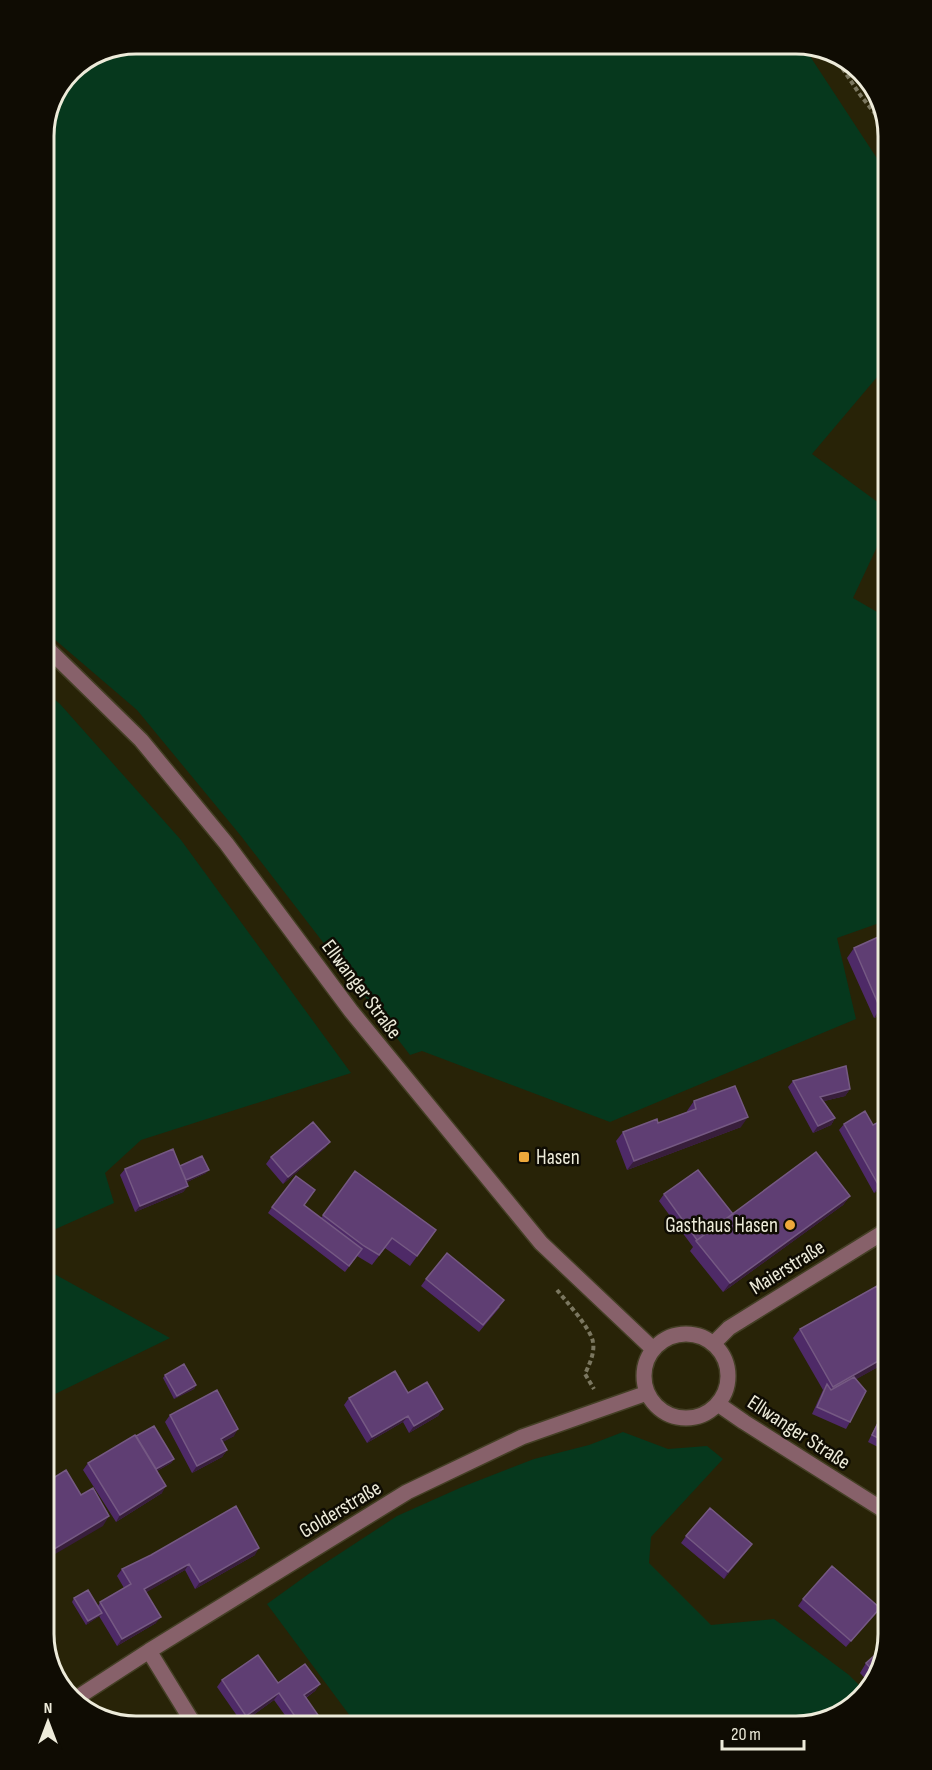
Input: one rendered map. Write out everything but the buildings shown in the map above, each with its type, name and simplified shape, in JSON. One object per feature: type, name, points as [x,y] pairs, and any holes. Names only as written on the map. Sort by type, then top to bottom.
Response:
[{"type":"street","name":"Ellwanger Straße","points":[[54,655],[148,748],[226,843],[351,1011],[541,1243],[653,1349]]},
{"type":"street","name":"Maierstraße","points":[[713,1344],[729,1328],[878,1236]]},
{"type":"street","points":[[647,1393],[643,1378],[646,1363],[653,1349],[666,1339],[682,1334],[698,1336],[713,1344]]},
{"type":"street","name":"Ellwanger Straße","points":[[647,1393],[656,1407],[671,1416],[688,1419],[705,1414],[718,1404],[726,1389],[728,1373],[723,1357],[713,1344]]},
{"type":"street","name":"Golderstraße","points":[[82,1695],[407,1492],[522,1437],[647,1393]]},
{"type":"street","name":"Ellwanger Straße","points":[[718,1404],[878,1507]]},
{"type":"street","points":[[149,1651],[189,1716]]},
{"type":"path","points":[[843,69],[874,113]]},
{"type":"green space","points":[[136,54],[810,56],[878,160],[878,376],[812,454],[878,502],[878,545],[853,598],[878,613],[878,923],[837,938],[856,1019],[610,1122],[422,1051],[410,1055],[241,836],[137,710],[54,639],[54,131],[60,105],[78,78],[105,60]]},
{"type":"green space","points":[[54,699],[181,840],[351,1073],[141,1140],[105,1173],[114,1203],[54,1230]]},
{"type":"green space","points":[[54,1274],[170,1338],[54,1395]]},
{"type":"green space","points":[[623,1432],[668,1449],[707,1446],[723,1459],[651,1537],[649,1563],[711,1625],[774,1619],[849,1675],[860,1686],[858,1688],[850,1696],[827,1710],[796,1716],[350,1716],[267,1604],[397,1516],[462,1487],[534,1459],[589,1445]]},
{"type":"place","name":"Hasen","points":[[524,1157]]},
{"type":"place","name":"Gasthaus Hasen","points":[[790,1225]]}]
